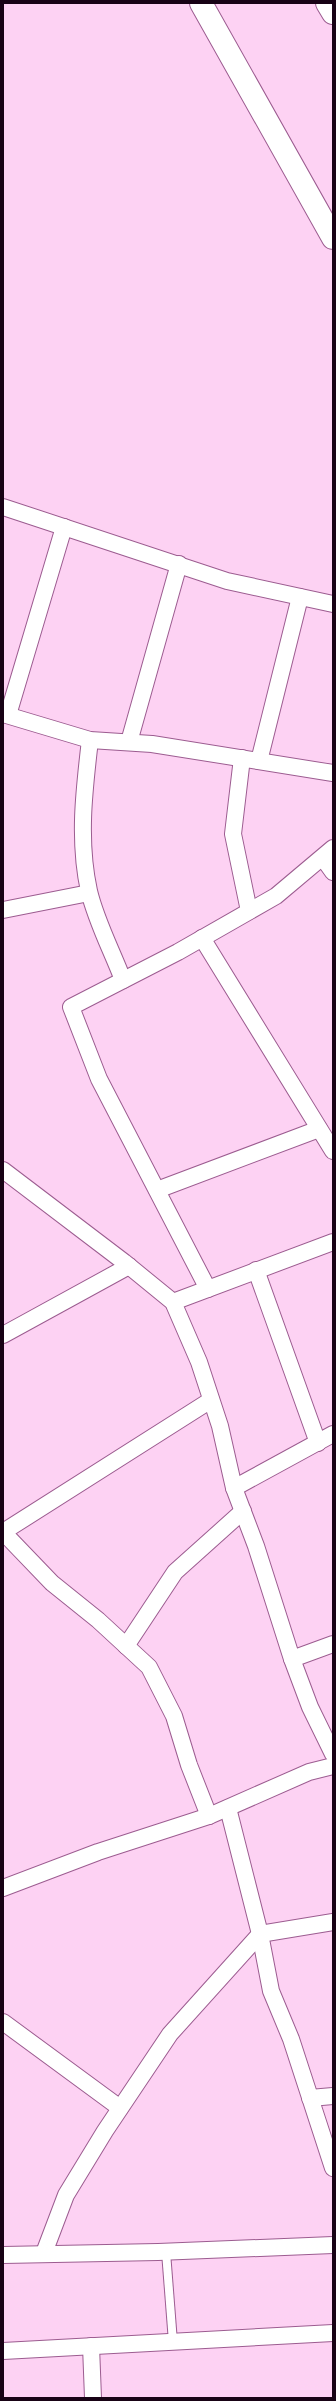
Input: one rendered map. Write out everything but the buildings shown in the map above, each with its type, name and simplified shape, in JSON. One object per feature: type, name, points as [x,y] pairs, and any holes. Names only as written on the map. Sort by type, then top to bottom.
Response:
[{"type":"main road","points":[[201,3],[333,238]]},
{"type":"main road","points":[[327,3],[333,13]]},
{"type":"street","points":[[3,507],[227,581],[333,604]]},
{"type":"street","points":[[64,526],[5,714],[90,740],[152,744],[333,773]]},
{"type":"street","points":[[129,742],[178,564]]},
{"type":"street","points":[[259,761],[300,598]]},
{"type":"street","points":[[90,740],[82,824],[89,893],[123,980]]},
{"type":"street","points":[[242,758],[233,834],[249,911]]},
{"type":"street","points":[[208,1288],[99,1080],[72,1007],[202,938],[276,896],[328,853],[333,872]]},
{"type":"street","points":[[3,910],[89,893]]},
{"type":"street","points":[[202,938],[333,1151]]},
{"type":"street","points":[[157,1190],[319,1129]]},
{"type":"street","points":[[3,1170],[129,1266],[173,1302],[199,1362],[220,1426],[234,1488],[292,1659],[310,1707],[333,1754]]},
{"type":"street","points":[[173,1302],[333,1242]]},
{"type":"street","points":[[3,1335],[129,1266]]},
{"type":"street","points":[[256,1270],[318,1443]]},
{"type":"street","points":[[209,1816],[189,1766],[174,1716],[149,1667],[98,1620],[52,1583],[3,1532],[211,1400]]},
{"type":"street","points":[[234,1488],[333,1434]]},
{"type":"street","points":[[126,1646],[175,1572],[242,1511]]},
{"type":"street","points":[[292,1659],[333,1644]]},
{"type":"street","points":[[3,1888],[98,1852],[209,1816],[309,1772],[333,1766]]},
{"type":"street","points":[[228,1808],[260,1934],[271,1991],[291,2039],[333,2168]]},
{"type":"street","points":[[44,2253],[66,2195],[120,2108],[170,2034],[260,1934],[333,1922]]},
{"type":"street","points":[[3,2022],[120,2108]]},
{"type":"street","points":[[310,2098],[333,2096]]},
{"type":"street","points":[[3,2254],[166,2252],[333,2245]]},
{"type":"street","points":[[3,2351],[333,2333]]},
{"type":"street","points":[[91,2346],[93,2398]]},
{"type":"lane","points":[[166,2252],[173,2342]]}]
